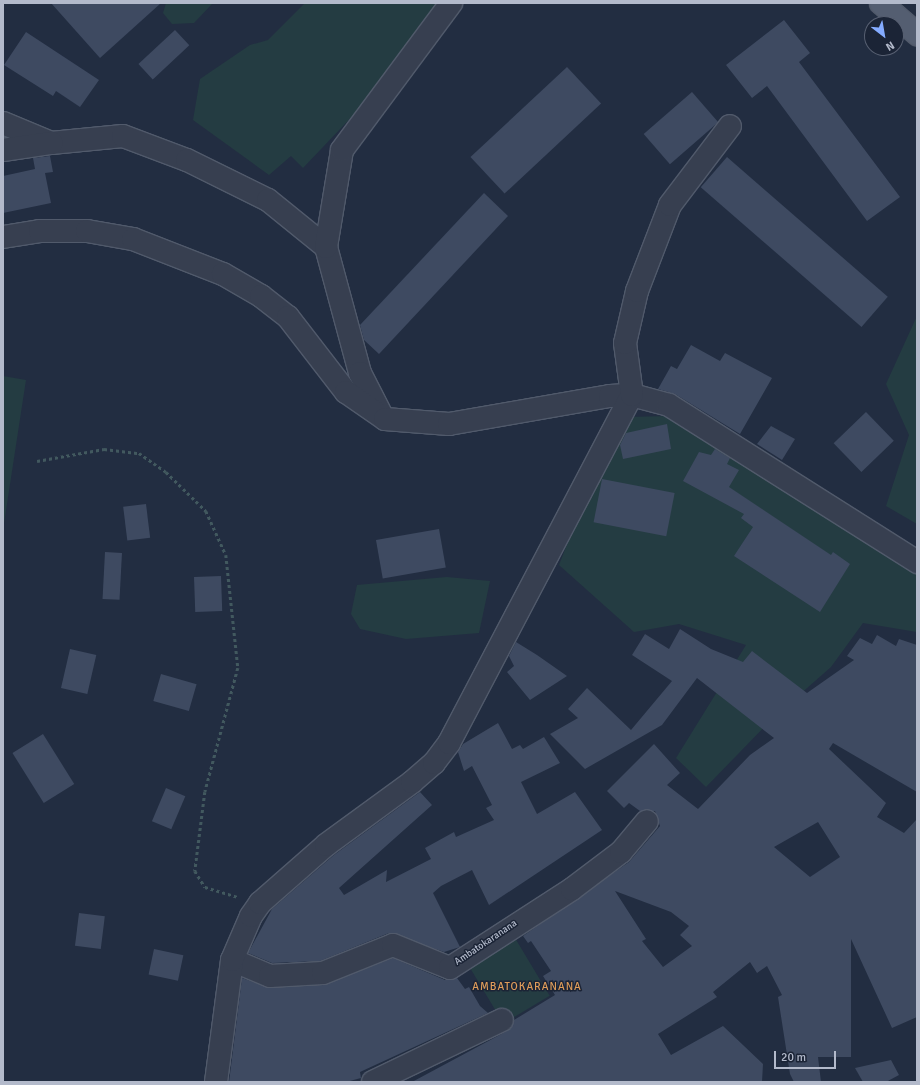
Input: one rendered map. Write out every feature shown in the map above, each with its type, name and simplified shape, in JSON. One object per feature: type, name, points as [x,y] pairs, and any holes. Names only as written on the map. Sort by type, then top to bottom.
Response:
[{"type":"main road","points":[[881,3],[917,34]]},
{"type":"street","points":[[385,419],[360,374],[326,247],[342,150],[451,3]]},
{"type":"street","points":[[3,122],[51,143]]},
{"type":"street","points":[[216,1082],[232,960],[241,934],[260,903],[326,844],[385,805],[438,758],[463,719],[544,556],[632,395],[625,343],[637,291],[670,205],[730,126]]},
{"type":"street","points":[[3,150],[51,143],[123,136],[173,154],[268,200],[326,247]]},
{"type":"street","points":[[3,237],[40,230],[87,231],[133,239],[223,274],[261,296],[288,317],[346,392],[385,419],[449,424],[584,398],[632,395],[669,405],[697,420],[917,562]]},
{"type":"street","name":"Ambatokaranana","points":[[232,960],[270,976],[323,973],[393,945],[450,968],[572,889],[621,852],[647,821]]},
{"type":"street","points":[[373,1082],[502,1020]]},
{"type":"path","points":[[37,461],[104,449],[139,453],[166,472],[206,511],[226,555],[238,668],[205,792],[195,871],[205,888],[260,903]]},
{"type":"green space","points":[[166,3],[213,3],[194,23],[172,24],[163,13]]},
{"type":"green space","points":[[305,3],[438,3],[401,65],[303,168],[291,156],[269,175],[193,120],[200,79],[250,45],[268,40]]},
{"type":"green space","points":[[917,316],[917,524],[886,506],[909,435],[886,384]]},
{"type":"green space","points":[[3,376],[26,380],[3,530]]},
{"type":"green space","points":[[671,416],[917,566],[917,632],[863,623],[831,667],[773,718],[706,787],[676,758],[746,645],[679,624],[634,632],[559,565],[601,457],[625,417]]},
{"type":"green space","points":[[447,577],[490,581],[479,633],[406,639],[360,629],[351,614],[357,585]]},
{"type":"green space","points":[[509,928],[550,996],[503,1024],[463,956]]},
{"type":"building","points":[[51,3],[161,3],[100,58]]},
{"type":"building","points":[[784,20],[810,53],[799,62],[900,197],[867,221],[767,86],[752,98],[726,65]]},
{"type":"building","points":[[175,30],[189,45],[153,79],[138,64]]},
{"type":"building","points":[[26,32],[99,80],[80,107],[56,91],[53,96],[4,65]]},
{"type":"building","points":[[567,67],[601,104],[505,194],[470,157]]},
{"type":"building","points":[[692,92],[718,122],[670,164],[644,134]]},
{"type":"building","points":[[50,156],[53,172],[45,173],[51,203],[3,213],[3,176],[35,169],[33,158]]},
{"type":"building","points":[[727,157],[888,297],[862,327],[701,187]]},
{"type":"building","points":[[484,193],[508,216],[379,354],[364,340],[360,325]]},
{"type":"building","points":[[691,345],[720,361],[725,353],[772,378],[740,434],[675,394],[658,389],[671,366],[677,369]]},
{"type":"building","points":[[866,412],[894,441],[861,472],[834,443]]},
{"type":"building","points":[[667,424],[671,449],[623,459],[620,445],[626,433]]},
{"type":"building","points":[[771,426],[795,439],[782,460],[757,444]]},
{"type":"building","points":[[715,449],[730,458],[727,464],[739,470],[729,487],[831,555],[833,552],[850,564],[820,612],[734,556],[753,527],[741,518],[744,514],[683,481],[699,452],[711,455]]},
{"type":"building","points":[[602,479],[675,493],[666,536],[594,522]]},
{"type":"building","points":[[146,504],[150,538],[127,541],[123,507]]},
{"type":"building","points":[[439,529],[446,567],[383,579],[376,540]]},
{"type":"building","points":[[105,552],[122,553],[120,600],[103,599]]},
{"type":"building","points":[[221,576],[222,611],[195,612],[194,577]]},
{"type":"building","points":[[680,629],[711,649],[743,662],[752,651],[807,693],[854,660],[847,656],[860,638],[872,644],[877,635],[896,646],[899,639],[917,645],[917,792],[833,743],[829,749],[886,803],[877,817],[904,833],[917,819],[917,1017],[892,1028],[851,939],[851,1057],[818,1057],[821,1082],[794,1082],[790,1074],[778,997],[782,995],[767,966],[757,973],[750,962],[713,992],[717,997],[658,1034],[671,1055],[723,1026],[763,1064],[762,1082],[412,1082],[507,1031],[514,1020],[555,995],[543,976],[551,971],[531,941],[528,943],[523,936],[629,862],[660,826],[655,811],[640,811],[629,803],[624,808],[607,791],[654,744],[680,773],[667,785],[698,809],[750,755],[774,738],[697,678],[662,725],[585,769],[550,734],[578,718],[568,709],[587,688],[631,730],[672,681],[632,655],[645,634],[669,649]],"holes":[[[818,822],[840,857],[810,877],[774,847]],[[615,891],[671,912],[689,926],[680,935],[692,946],[663,967],[642,941],[646,939]]]},
{"type":"building","points":[[516,642],[567,676],[530,700],[507,672],[514,666],[509,656]]},
{"type":"building","points":[[70,649],[96,655],[87,694],[61,688]]},
{"type":"building","points":[[161,674],[197,684],[189,711],[153,701]]},
{"type":"building","points":[[498,723],[512,749],[520,745],[523,749],[544,737],[560,763],[521,782],[537,814],[575,792],[602,830],[489,905],[472,870],[441,886],[433,893],[460,947],[444,952],[389,933],[320,961],[272,963],[248,953],[272,909],[334,855],[420,792],[432,805],[339,888],[344,895],[387,870],[386,882],[431,859],[425,848],[454,832],[456,837],[494,820],[486,808],[492,805],[472,766],[464,771],[458,752],[463,744]]},
{"type":"building","points":[[43,734],[74,784],[44,803],[12,753]]},
{"type":"building","points":[[166,788],[185,796],[171,829],[152,821]]},
{"type":"building","points":[[79,913],[105,916],[101,949],[75,946]]},
{"type":"building","points":[[154,949],[183,955],[178,981],[149,974]]},
{"type":"building","points":[[393,958],[445,980],[457,978],[465,989],[469,987],[480,1006],[488,1013],[360,1072],[361,1078],[346,1082],[229,1082],[242,978],[270,988],[324,985]]},
{"type":"building","points":[[891,1060],[899,1075],[886,1082],[863,1082],[855,1068]]},
{"type":"district","name":"AMBATOKARANANA","points":[[527,987]]}]
